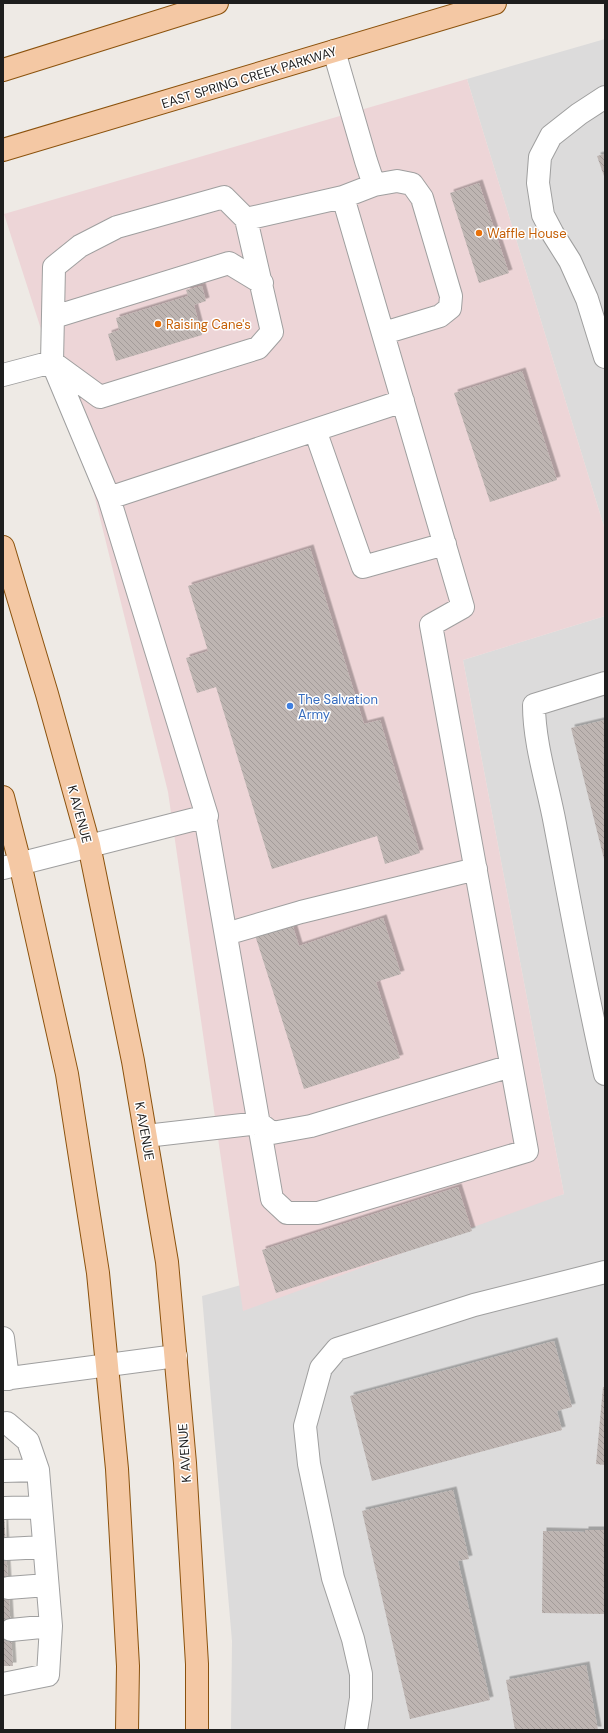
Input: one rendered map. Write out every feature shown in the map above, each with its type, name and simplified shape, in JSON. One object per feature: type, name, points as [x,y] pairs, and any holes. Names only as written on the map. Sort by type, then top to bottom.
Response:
[{"type":"main road","points":[[3,70],[217,3]]},
{"type":"main road","name":"EAST SPRING CREEK PARKWAY","points":[[3,150],[495,3]]},
{"type":"main road","name":"K AVENUE","points":[[3,547],[47,694],[89,845],[133,1061],[167,1262],[185,1463],[197,1664],[197,1730]]},
{"type":"main road","points":[[3,797],[12,866],[67,1074],[98,1273],[117,1469],[128,1666],[127,1730]]},
{"type":"lane","points":[[334,52],[374,185]]},
{"type":"lane","points":[[605,98],[579,114],[550,136],[540,158],[538,183],[543,215],[553,234],[570,260],[588,299],[605,357]]},
{"type":"lane","points":[[246,219],[343,197],[374,185],[397,181],[412,184],[422,198],[451,296],[450,308],[440,316],[384,334]]},
{"type":"lane","points":[[3,374],[52,362],[100,397],[258,348],[272,332],[262,283],[246,219],[224,197],[117,227],[80,246],[54,267],[52,362],[109,498],[206,816],[272,1199],[287,1213],[318,1213],[527,1151],[431,625],[463,607],[343,197]]},
{"type":"lane","points":[[54,317],[229,263],[262,283]]},
{"type":"lane","points":[[109,498],[403,401]]},
{"type":"lane","points":[[315,430],[363,567],[445,544]]},
{"type":"lane","points":[[605,683],[534,705],[534,723],[550,797],[593,1022],[605,1074]]},
{"type":"lane","points":[[12,866],[206,816]]},
{"type":"lane","points":[[226,934],[301,912],[476,869]]},
{"type":"lane","points":[[146,1136],[259,1123],[272,1133],[311,1126],[511,1066]]},
{"type":"lane","points":[[356,1730],[361,1698],[361,1674],[353,1639],[333,1578],[309,1464],[305,1426],[321,1368],[337,1349],[474,1305],[605,1272]]},
{"type":"lane","points":[[3,1338],[6,1379],[176,1356]]},
{"type":"lane","points":[[3,1424],[7,1423],[28,1441],[38,1470],[51,1626],[48,1675],[3,1684]]},
{"type":"lane","points":[[3,1472],[38,1470]]},
{"type":"lane","points":[[4,1508],[41,1507]]},
{"type":"lane","points":[[6,1549],[44,1547]]},
{"type":"lane","points":[[8,1588],[47,1584]]},
{"type":"lane","points":[[11,1630],[51,1626]]},
{"type":"shaded area","points":[[605,39],[605,530],[467,79]]},
{"type":"shaded area","points":[[467,79],[605,530],[605,616],[463,660],[564,1194],[243,1311],[168,792],[94,494],[4,214]]},
{"type":"shaded area","points":[[605,616],[605,1730],[231,1730],[232,1641],[202,1296],[564,1194],[463,660]]},
{"type":"building","points":[[605,154],[605,179],[597,156]]},
{"type":"building","name":"Waffle House","points":[[479,183],[509,273],[479,283],[450,193]]},
{"type":"building","name":"Raising Cane's","points":[[202,286],[206,301],[194,305],[202,335],[116,361],[108,334],[119,330],[116,318],[188,296],[186,290]]},
{"type":"building","points":[[522,371],[557,480],[490,502],[454,393]]},
{"type":"building","name":"The Salvation Army","points":[[310,548],[364,724],[380,720],[420,853],[385,864],[377,836],[272,869],[216,687],[197,693],[186,658],[208,651],[188,586]]},
{"type":"building","points":[[605,720],[605,859],[604,859],[571,728]]},
{"type":"building","points":[[383,918],[401,974],[376,982],[400,1058],[304,1089],[255,935],[292,923],[299,946]]},
{"type":"building","points":[[458,1187],[472,1231],[276,1293],[262,1250]]},
{"type":"building","points":[[554,1341],[572,1407],[557,1411],[562,1430],[372,1481],[350,1396]]},
{"type":"building","points":[[603,1387],[605,1387],[605,1465],[596,1464]]},
{"type":"building","points":[[453,1490],[469,1559],[458,1561],[490,1700],[410,1719],[362,1511]]},
{"type":"building","points":[[4,1513],[13,1666],[3,1666]]},
{"type":"building","points":[[585,1530],[605,1530],[605,1614],[542,1613],[543,1531],[585,1532]]},
{"type":"building","points":[[586,1665],[598,1730],[515,1730],[506,1680]]},
{"type":"place","name":"Waffle House","points":[[479,233]]},
{"type":"place","name":"Raising Cane's","points":[[158,324]]},
{"type":"place","name":"The Salvation Army","points":[[290,706]]}]
